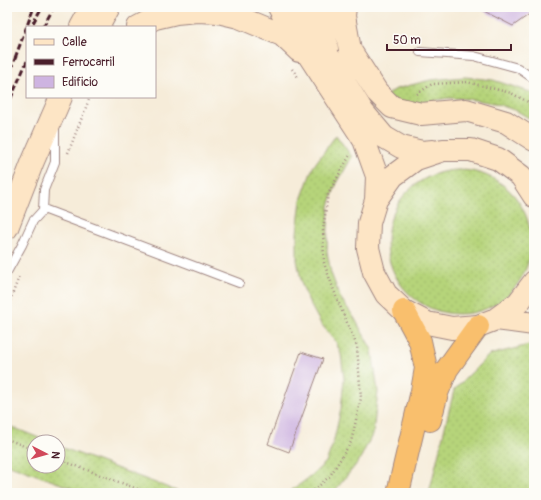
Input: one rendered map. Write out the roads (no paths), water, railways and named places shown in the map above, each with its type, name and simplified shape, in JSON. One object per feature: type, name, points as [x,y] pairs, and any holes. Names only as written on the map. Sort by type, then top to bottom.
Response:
[{"type":"highway","points":[[398,493],[426,368],[420,341],[404,311]]},
{"type":"highway","points":[[413,493],[437,393],[447,369],[487,322]]},
{"type":"main road","points":[[82,26],[92,7]]},
{"type":"main road","points":[[99,26],[109,7]]},
{"type":"main road","points":[[279,7],[315,68],[364,140],[377,176],[376,200],[369,223],[368,248],[374,272],[386,294],[404,311],[427,323],[452,328],[487,322],[534,324]]},
{"type":"main road","points":[[298,7],[315,68]]},
{"type":"main road","points":[[315,68],[324,26],[326,7]]},
{"type":"main road","points":[[345,7],[344,16],[350,50],[377,92],[392,107],[421,114],[466,110],[506,122],[534,140]]},
{"type":"main road","points":[[140,26],[155,18],[176,13],[197,11],[218,12],[240,17],[282,35],[363,112],[384,137],[401,147],[422,152],[471,150],[498,159],[521,176],[534,196]]},
{"type":"main road","points":[[7,187],[46,98]]},
{"type":"main road","points":[[7,228],[33,161],[61,98]]},
{"type":"main road","points":[[33,161],[69,98]]},
{"type":"main road","points":[[376,200],[393,176],[416,159],[442,150]]},
{"type":"main road","points":[[487,322],[518,303],[534,282]]},
{"type":"lane","points":[[420,52],[474,56],[518,68],[534,79]]},
{"type":"lane","points":[[7,272],[22,245],[32,221],[43,210],[44,190],[55,162],[55,123]]},
{"type":"lane","points":[[43,210],[239,283]]},
{"type":"railway","points":[[27,26],[34,7]]},
{"type":"railway","points":[[33,23],[42,7]]},
{"type":"railway","points":[[44,26],[54,7]]},
{"type":"railway","points":[[15,58],[26,28]]},
{"type":"railway","points":[[7,78],[17,54]]},
{"type":"railway","points":[[7,107],[26,63]]}]
